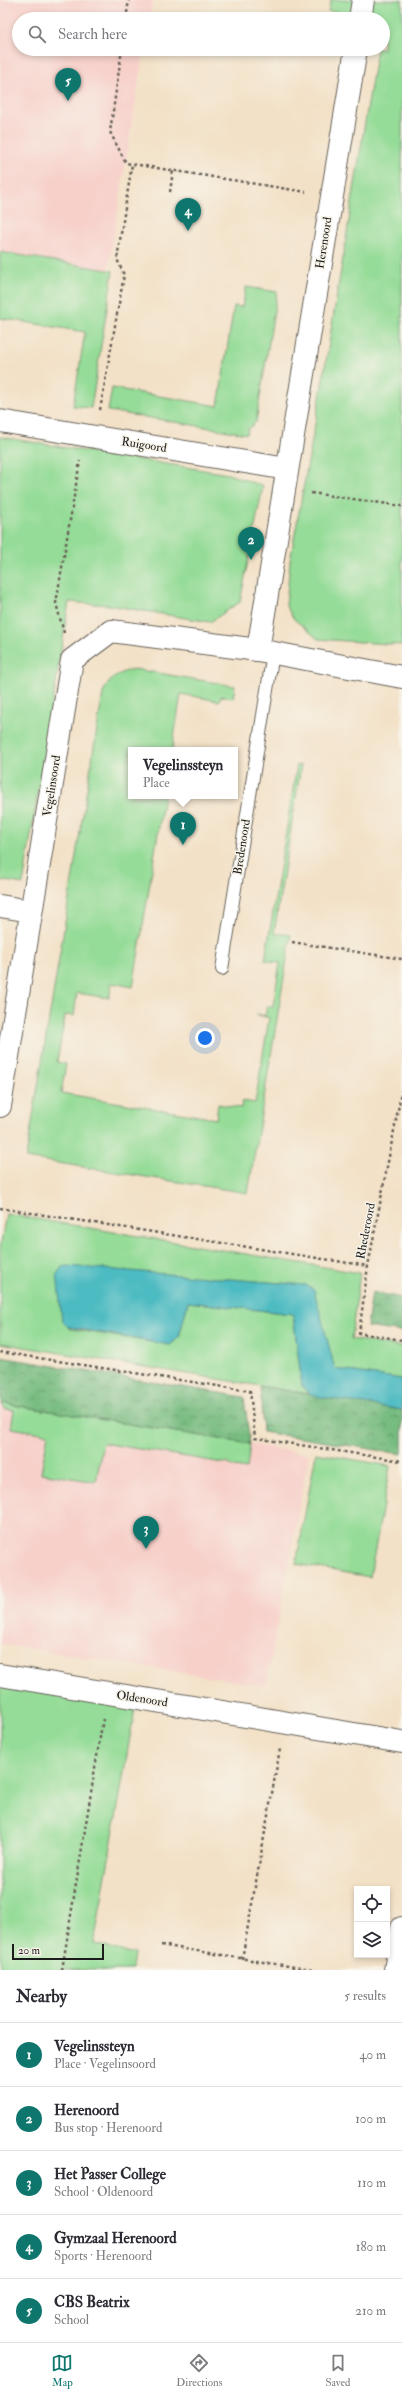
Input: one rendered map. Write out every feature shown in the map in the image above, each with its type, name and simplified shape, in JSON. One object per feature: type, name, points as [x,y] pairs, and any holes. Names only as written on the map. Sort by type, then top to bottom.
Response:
[{"type":"street","points":[[361,12],[364,0]]},
{"type":"street","name":"Herenoord","points":[[266,652],[286,479],[355,56]]},
{"type":"street","name":"Ruigoord","points":[[0,421],[90,436],[286,479]]},
{"type":"street","points":[[72,660],[111,631],[266,652],[402,677]]},
{"type":"street","name":"Vegelinsoord","points":[[0,1106],[72,660]]},
{"type":"street","points":[[0,906],[31,911]]},
{"type":"street","name":"Oldenoord","points":[[0,1675],[402,1742]]},
{"type":"street","points":[[395,1970],[402,1928]]},
{"type":"lane","name":"Bredenoord","points":[[222,969],[266,652]]},
{"type":"path","points":[[127,12],[128,0]]},
{"type":"path","points":[[121,56],[110,132],[126,163],[331,197]]},
{"type":"path","points":[[72,660],[56,603],[124,275],[117,259],[132,164]]},
{"type":"path","points":[[170,192],[173,171]]},
{"type":"path","points":[[286,479],[402,506]]},
{"type":"path","points":[[292,942],[402,958]]},
{"type":"path","name":"Rhederoord","points":[[402,1090],[368,1266],[359,1333],[402,1340]]},
{"type":"path","points":[[0,1208],[368,1266]]},
{"type":"path","points":[[0,1352],[250,1391],[255,1438],[402,1461]]},
{"type":"path","points":[[62,1970],[107,1693]]},
{"type":"path","points":[[242,1958],[284,1722]]},
{"type":"path","points":[[161,1945],[312,1970]]},
{"type":"shaded area","points":[[0,0],[153,0],[150,12],[12,12],[12,56],[143,56],[108,270],[0,252]]},
{"type":"shaded area","points":[[0,1403],[309,1454],[266,1686],[0,1644]]},
{"type":"green space","points":[[331,0],[402,0],[402,645],[318,639],[294,619],[286,606],[290,561],[322,386],[376,56],[390,56],[390,12],[328,11]]},
{"type":"green space","points":[[0,252],[113,271],[91,408],[73,406],[85,332],[0,318]]},
{"type":"green space","points":[[246,287],[277,292],[256,422],[248,429],[247,434],[108,411],[112,388],[218,406],[234,306],[242,307]]},
{"type":"green space","points":[[0,437],[228,474],[263,486],[240,602],[210,622],[108,605],[69,602],[23,884],[0,880]]},
{"type":"green space","points":[[134,669],[235,686],[233,698],[221,696],[219,701],[181,694],[172,747],[128,747],[128,799],[164,799],[133,987],[112,983],[109,998],[77,993],[74,1016],[65,1015],[57,1062],[66,1064],[61,1093],[216,1119],[218,1104],[241,1108],[242,1101],[255,1103],[269,1018],[256,1014],[265,1016],[267,1006],[273,1007],[280,963],[265,960],[297,765],[301,766],[274,933],[291,935],[248,1193],[26,1158],[103,693],[111,680],[124,672]]},
{"type":"green space","points":[[6,1214],[360,1273],[351,1339],[402,1347],[402,1379],[335,1369],[306,1285],[62,1267],[68,1327],[71,1329],[170,1345],[179,1337],[188,1302],[293,1314],[302,1386],[309,1394],[0,1343],[0,1249]]},
{"type":"green space","points":[[372,1292],[402,1298],[402,1332],[367,1327]]},
{"type":"green space","points":[[0,1357],[244,1397],[250,1444],[1,1403]]},
{"type":"green space","points":[[260,1386],[402,1410],[402,1454],[263,1432]]},
{"type":"green space","points":[[1,1403],[250,1444],[247,1469],[234,1467],[229,1464],[103,1443],[96,1482],[41,1473],[48,1434],[11,1428],[14,1410],[5,1409]]},
{"type":"green space","points":[[316,1453],[390,1466],[370,1577],[296,1564]]},
{"type":"green space","points":[[0,1683],[136,1703],[94,1944],[134,1954],[132,1970],[0,1970]]},
{"type":"water","points":[[67,1266],[306,1285],[314,1290],[335,1369],[402,1379],[402,1410],[310,1395],[302,1386],[293,1314],[188,1302],[179,1337],[170,1345],[68,1327],[62,1321],[57,1274],[62,1267]]},
{"type":"place","name":"CBS Beatrix","points":[[68,101]]},
{"type":"place","name":"Gymzaal Herenoord","points":[[188,231]]},
{"type":"place","name":"Herenoord","points":[[251,560]]},
{"type":"place","name":"Vegelinssteyn","points":[[183,845]]},
{"type":"place","name":"Het Passer College","points":[[146,1549]]}]
